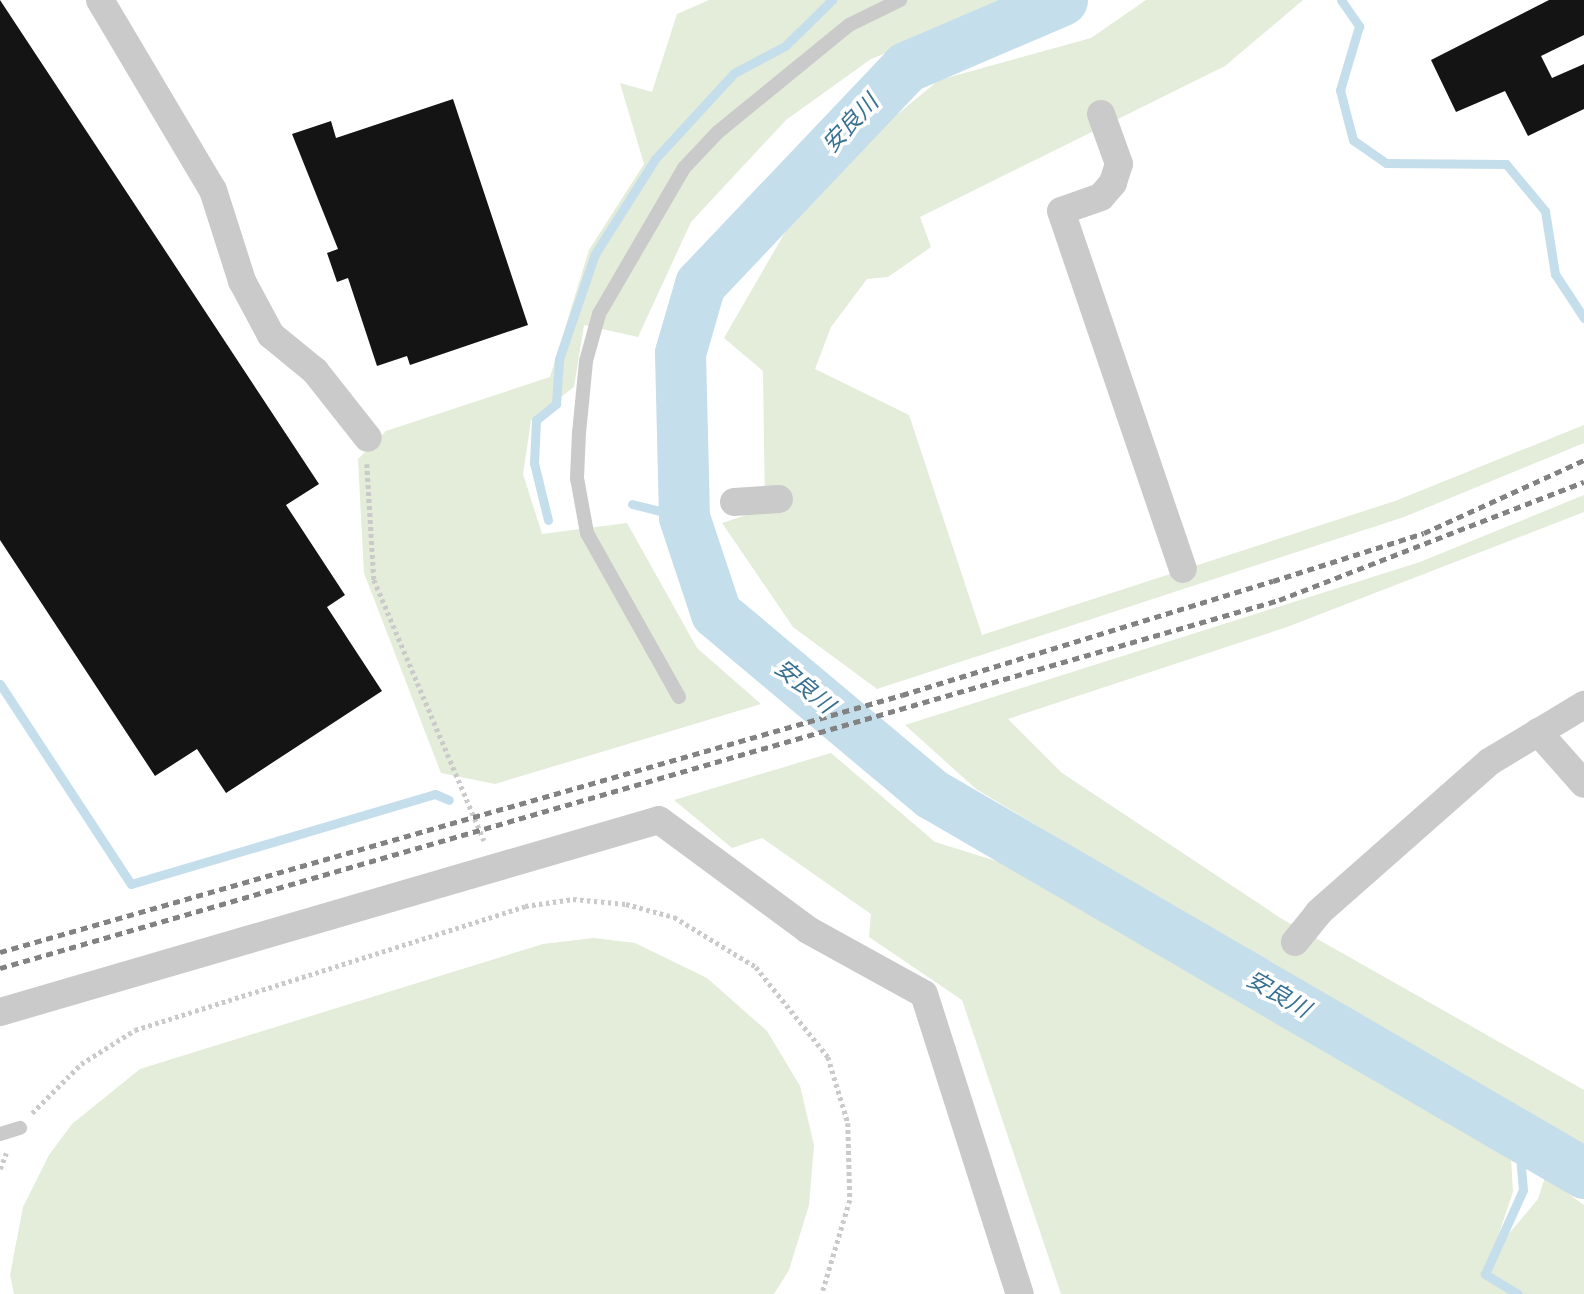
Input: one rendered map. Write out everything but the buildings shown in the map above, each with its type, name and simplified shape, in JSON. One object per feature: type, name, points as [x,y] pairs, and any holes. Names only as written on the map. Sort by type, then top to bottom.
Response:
[{"type":"street","points":[[100,0],[213,190],[242,281],[271,335],[324,381],[368,438]]},
{"type":"street","points":[[1101,114],[1119,164],[1114,183],[1101,197],[1061,211],[1183,569]]},
{"type":"street","points":[[734,502],[779,499]]},
{"type":"street","points":[[1295,942],[1319,912],[1489,762],[1584,705]]},
{"type":"street","points":[[1538,732],[1584,784]]},
{"type":"street","points":[[0,1012],[659,820],[808,930],[924,994],[1020,1294]]},
{"type":"lane","points":[[679,697],[587,533],[577,478],[579,433],[586,361],[599,314],[636,242],[701,150],[812,53],[900,0]]},
{"type":"lane","points":[[0,1135],[20,1128]]},
{"type":"path","points":[[368,438],[374,580],[478,816],[492,869]]},
{"type":"path","points":[[0,1169],[20,1128],[80,1065],[135,1030],[525,906],[573,900],[626,904],[674,917],[756,967],[828,1057],[848,1124],[850,1200],[822,1294]]},
{"type":"green space","points":[[709,0],[1020,0],[871,59],[786,120],[691,222],[638,337],[584,325],[574,387],[531,420],[523,474],[542,534],[627,523],[697,648],[761,704],[495,784],[441,773],[364,573],[358,459],[386,431],[550,377],[589,250],[644,164],[620,83],[652,92],[677,14]]},
{"type":"green space","points":[[1146,0],[1303,0],[1225,66],[920,217],[931,247],[888,277],[867,279],[831,327],[815,369],[909,415],[982,635],[1395,501],[1584,425],[1584,443],[1404,517],[877,689],[793,627],[722,523],[765,509],[763,371],[724,338],[813,184],[939,80],[1091,38]]},
{"type":"green space","points":[[1584,495],[1584,512],[1287,627],[1008,719],[1062,773],[1282,919],[1584,1090],[1584,1155],[976,789],[905,725],[1420,562]]},
{"type":"green space","points":[[831,753],[935,842],[1006,864],[1511,1158],[1513,1192],[1492,1254],[1538,1199],[1545,1177],[1584,1205],[1584,1294],[1061,1294],[962,1000],[869,937],[871,914],[762,838],[732,848],[674,800]]},
{"type":"green space","points":[[594,938],[635,943],[707,978],[767,1031],[800,1086],[814,1145],[809,1205],[789,1270],[774,1294],[14,1294],[10,1275],[23,1207],[49,1155],[72,1124],[140,1069],[543,944]]},
{"type":"waterway","points":[[548,520],[534,463],[536,420],[556,404],[559,359],[595,254],[655,159],[734,73],[785,46],[832,0]]},
{"type":"waterway","name":"安良川","points":[[1062,0],[906,67],[700,284],[680,353],[684,517],[716,613],[932,794],[1584,1173]]},
{"type":"waterway","points":[[1341,0],[1359,26],[1340,90],[1353,140],[1386,163],[1506,164],[1545,211],[1555,274],[1584,318]]},
{"type":"waterway","points":[[632,504],[684,517]]},
{"type":"waterway","points":[[0,684],[131,884],[435,794],[449,800]]},
{"type":"waterway","points":[[1518,1133],[1523,1190],[1485,1274],[1518,1294]]},
{"type":"railway","points":[[0,952],[902,695],[1273,581],[1424,533],[1584,460]]},
{"type":"railway","points":[[0,968],[1279,600],[1584,482]]}]
